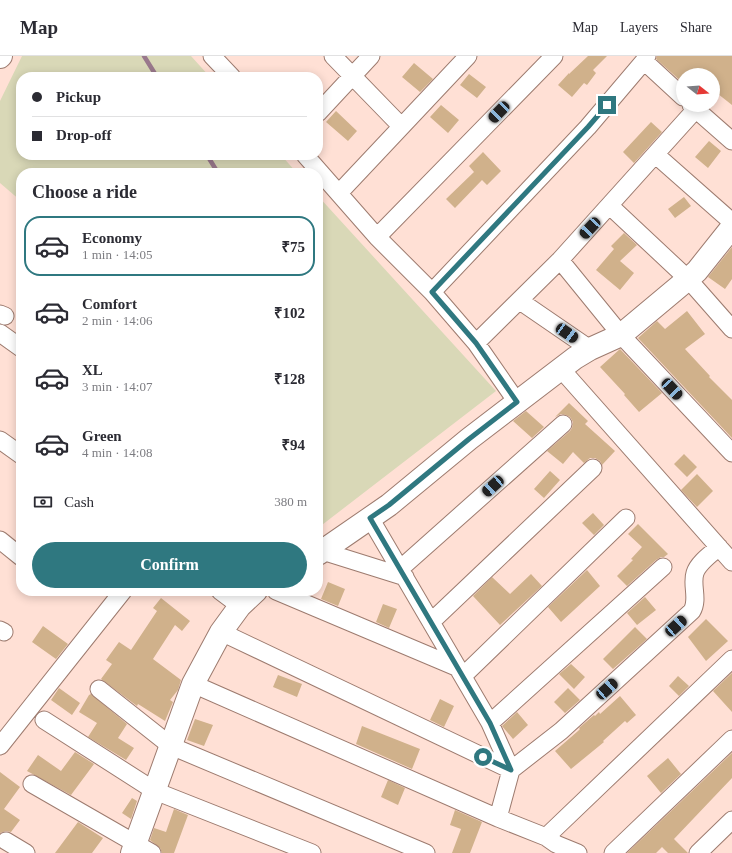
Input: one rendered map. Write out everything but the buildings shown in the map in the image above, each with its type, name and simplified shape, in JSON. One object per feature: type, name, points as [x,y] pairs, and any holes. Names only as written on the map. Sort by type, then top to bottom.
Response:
[{"type":"street","points":[[212,56],[227,72]]},
{"type":"street","points":[[333,56],[401,126]]},
{"type":"street","points":[[323,107],[371,56]]},
{"type":"street","points":[[339,193],[468,56]]},
{"type":"street","points":[[377,237],[554,56]]},
{"type":"street","points":[[432,292],[588,127],[646,58],[676,90]]},
{"type":"street","points":[[476,343],[560,260],[656,155],[690,112]]},
{"type":"street","points":[[700,112],[732,141]]},
{"type":"street","points":[[656,155],[732,222]]},
{"type":"street","points":[[309,160],[316,168]]},
{"type":"street","points":[[323,176],[377,237],[432,292],[476,343],[517,402]]},
{"type":"street","points":[[610,206],[688,279],[732,329]]},
{"type":"street","points":[[323,551],[389,505],[469,439],[561,369],[590,349],[621,335],[697,271],[732,226]]},
{"type":"street","points":[[560,260],[621,335],[732,453]]},
{"type":"street","points":[[520,301],[590,349]]},
{"type":"street","points":[[0,333],[16,344]]},
{"type":"street","points":[[561,369],[732,562]]},
{"type":"street","points":[[402,573],[563,424]]},
{"type":"street","points":[[0,440],[16,452]]},
{"type":"street","points":[[431,622],[593,468]]},
{"type":"street","points":[[370,518],[490,723],[511,770]]},
{"type":"street","points":[[460,672],[626,518]]},
{"type":"street","points":[[0,540],[16,553]]},
{"type":"street","points":[[498,818],[511,770],[561,731],[692,611],[695,603],[693,581],[695,572],[698,567],[719,547]]},
{"type":"street","points":[[323,554],[402,573]]},
{"type":"street","points":[[490,723],[662,567]]},
{"type":"street","points":[[0,746],[119,596]]},
{"type":"street","points":[[227,596],[240,606]]},
{"type":"street","points":[[32,784],[140,850],[155,791],[193,684],[221,632],[240,606],[251,596]]},
{"type":"street","points":[[287,596],[460,672]]},
{"type":"street","points":[[221,632],[511,770]]},
{"type":"street","points":[[552,844],[732,659]]},
{"type":"street","points":[[193,684],[498,818],[552,844],[578,853]]},
{"type":"street","points":[[99,689],[171,746],[426,853]]},
{"type":"street","points":[[44,720],[155,791],[312,853]]},
{"type":"street","points":[[613,853],[732,739]]},
{"type":"street","points":[[698,853],[732,820]]},
{"type":"street","points":[[6,840],[26,853]]},
{"type":"green space","points":[[22,56],[191,56],[205,72],[16,72],[16,160],[285,160],[293,168],[16,168],[16,197],[0,183],[0,101]]},
{"type":"green space","points":[[323,201],[496,391],[323,524]]},
{"type":"waterway","points":[[144,56],[154,72]]},
{"type":"waterway","points":[[210,160],[215,168]]},
{"type":"route","points":[[483,757],[511,770],[490,723],[370,518],[389,505],[469,439],[517,402],[476,343],[432,292],[607,105]]}]
